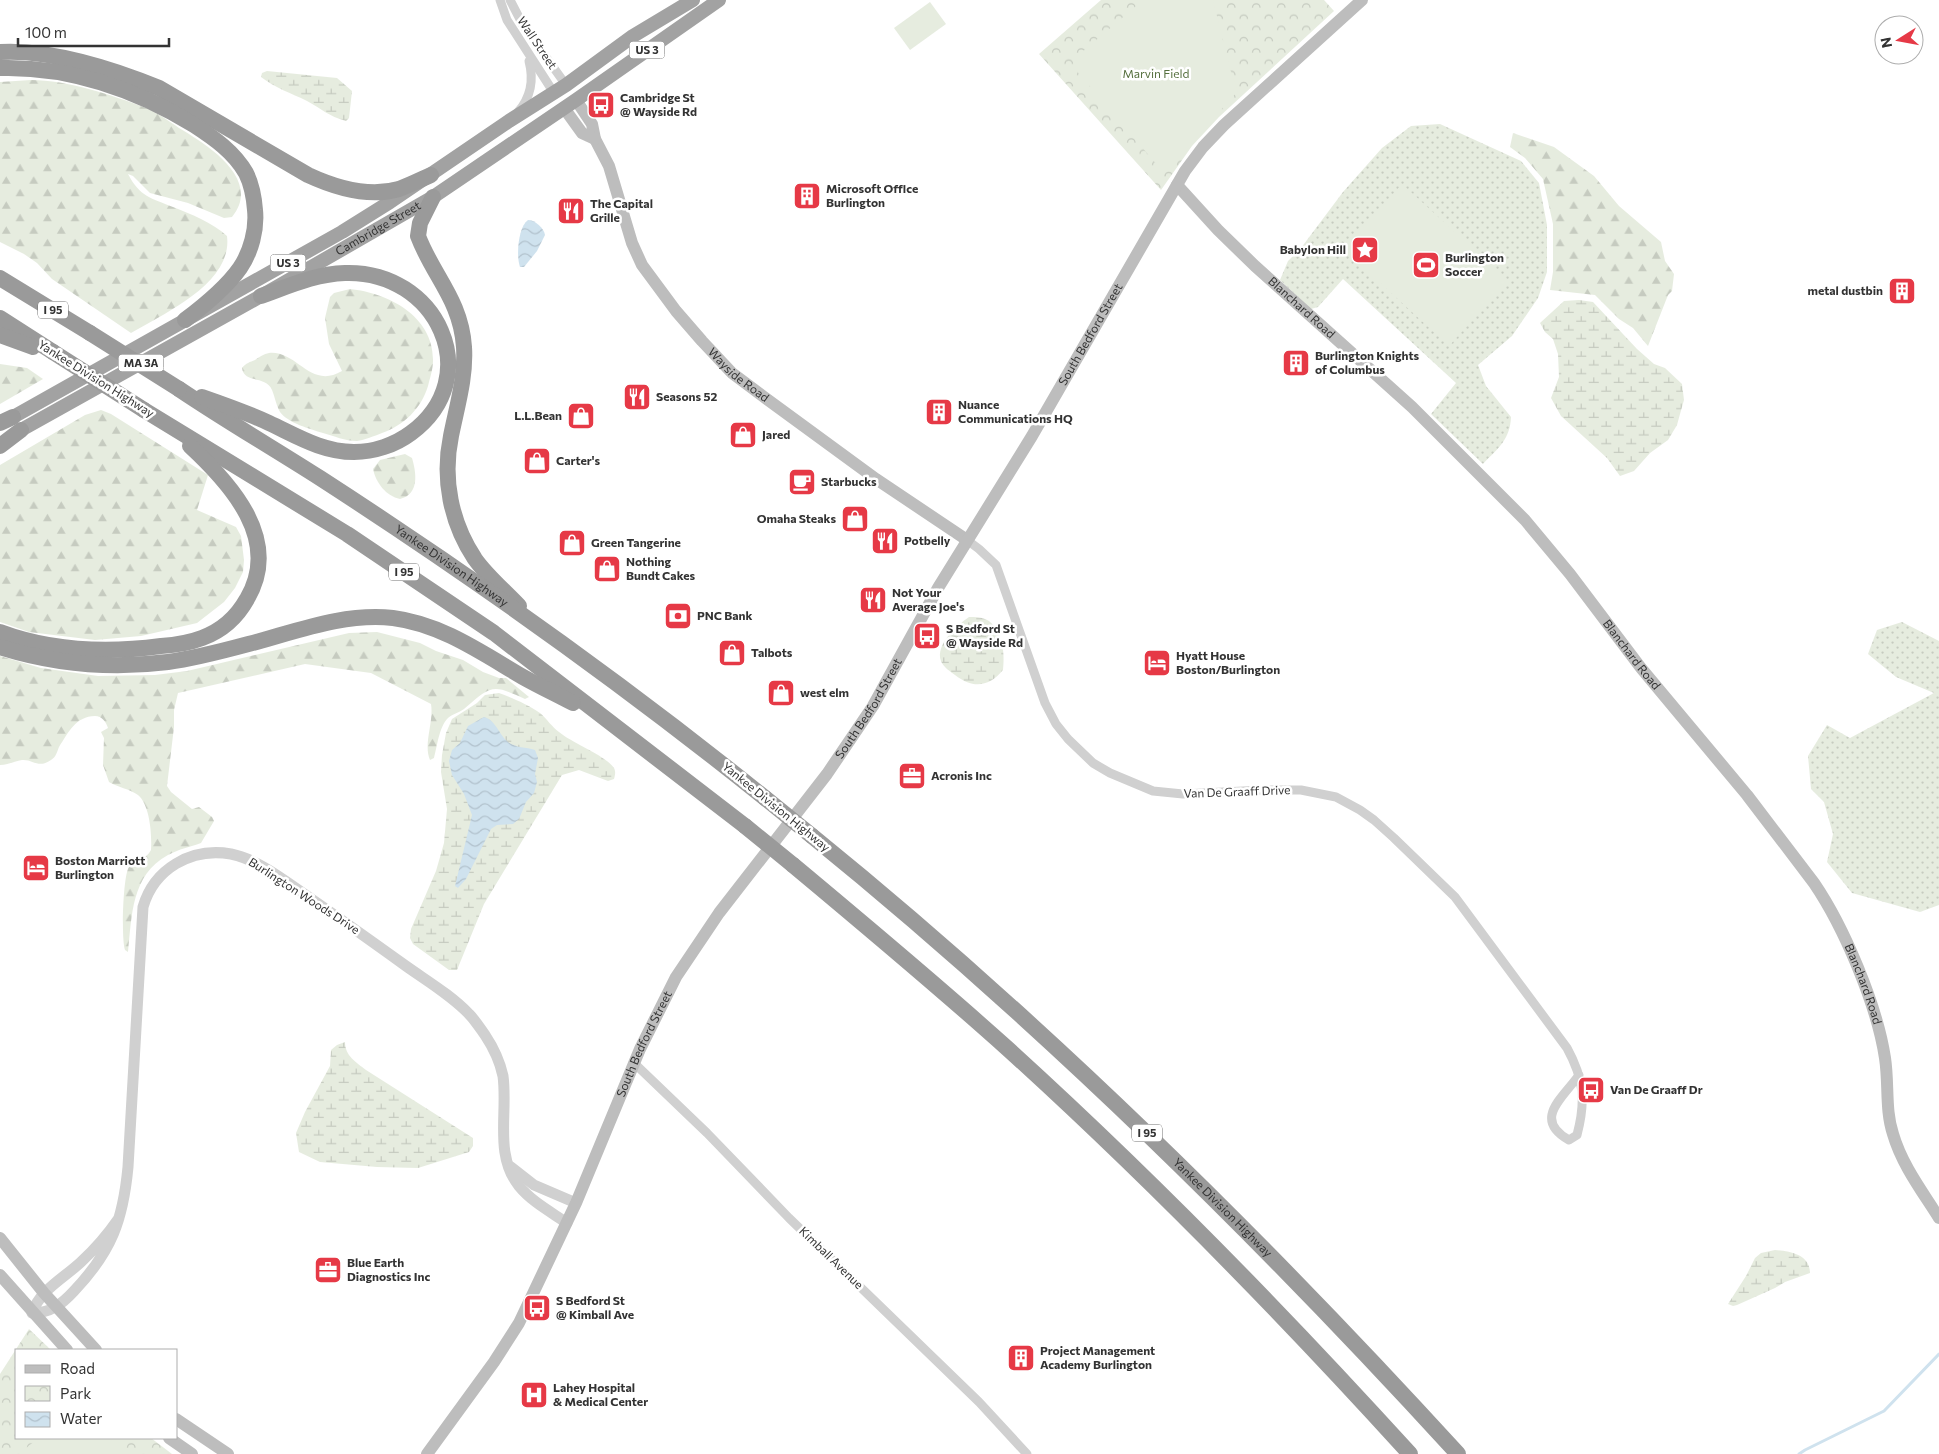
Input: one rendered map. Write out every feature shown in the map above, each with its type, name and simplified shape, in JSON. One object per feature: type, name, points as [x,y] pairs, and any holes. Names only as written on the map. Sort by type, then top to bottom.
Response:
[{"type":"highway","name":"Cambridge Street","points":[[12,423],[185,320],[342,232],[566,85],[633,36],[693,0]]},
{"type":"highway","name":"Cambridge Street","points":[[12,423],[262,296],[433,197],[719,0]]},
{"type":"highway","points":[[0,52],[47,56],[83,63],[140,80],[174,97],[308,175],[330,185],[367,192],[388,191],[431,175]]},
{"type":"highway","points":[[0,68],[52,70],[120,89],[156,104],[182,118],[227,148],[239,162],[246,174],[254,200],[256,217],[249,250],[241,266],[231,279],[185,320]]},
{"type":"highway","points":[[566,85],[576,100]]},
{"type":"highway","points":[[554,93],[564,108]]},
{"type":"highway","name":"US 3","points":[[433,197],[420,223],[418,236],[458,312],[464,346],[464,371],[449,445],[448,469],[452,511],[462,536],[476,560],[544,631]]},
{"type":"highway","points":[[0,272],[16,287]]},
{"type":"highway","points":[[179,389],[268,423],[313,445],[345,451],[367,451],[386,447],[397,442],[416,430],[432,411],[444,388],[447,369],[446,346],[433,315],[419,299],[406,289],[392,281],[371,275],[346,273],[311,278],[262,296]]},
{"type":"highway","name":"Yankee Division Highway","points":[[0,278],[319,478],[544,631],[710,754],[765,798],[991,989],[1075,1065],[1271,1256],[1458,1454]]},
{"type":"highway","name":"Yankee Division Highway","points":[[0,318],[144,410],[347,534],[494,633],[745,826],[899,954],[1007,1048],[1115,1149],[1287,1322],[1410,1454]]},
{"type":"highway","points":[[0,335],[53,352]]},
{"type":"highway","points":[[0,446],[12,423]]},
{"type":"highway","points":[[0,632],[32,642],[63,646],[105,650],[151,648],[202,638],[225,625],[239,611],[252,590],[257,572],[258,548],[251,523],[242,503],[224,480],[167,424]]},
{"type":"highway","points":[[0,647],[30,656],[60,661],[107,666],[146,664],[194,657],[338,620],[365,617],[394,619],[442,632],[566,699],[630,737]]},
{"type":"main road","name":"South Bedford Street","points":[[427,1454],[494,1362],[519,1323],[576,1203],[634,1063],[665,996],[691,953],[719,913],[827,774],[862,724],[934,595],[1032,436],[1178,185],[1203,147],[1224,125],[1362,0]]},
{"type":"main road","name":"Wayside Road","points":[[576,100],[592,124],[595,139],[613,177],[632,243],[642,265],[676,311],[715,356],[744,382],[876,479],[967,540]]},
{"type":"main road","name":"Wayside Road","points":[[564,108],[582,133],[595,139]]},
{"type":"main road","name":"Blanchard Road","points":[[1178,185],[1218,230],[1255,266],[1412,407],[1525,520],[1570,574],[1641,668],[1747,795],[1814,883],[1824,897],[1843,937],[1864,983],[1874,1011],[1885,1060],[1888,1112],[1897,1145],[1906,1164],[1939,1218]]},
{"type":"main road","points":[[0,1238],[56,1308],[95,1349]]},
{"type":"main road","points":[[0,1276],[66,1349]]},
{"type":"main road","points":[[178,1420],[228,1454]]},
{"type":"main road","points":[[170,1439],[192,1454]]},
{"type":"street","name":"Wall Street","points":[[500,0],[507,20],[554,93]]},
{"type":"street","name":"Wall Street","points":[[510,0],[524,25],[566,85]]},
{"type":"street","name":"Wall Street","points":[[509,121],[522,106],[531,87],[531,69],[526,51]]},
{"type":"street","name":"Van De Graaff Drive","points":[[967,540],[986,554],[998,570],[1045,704],[1056,724],[1082,753],[1110,773],[1160,793],[1300,790],[1336,797],[1360,810],[1397,840],[1455,897],[1567,1048],[1579,1075],[1583,1095],[1582,1112],[1577,1135],[1569,1140],[1556,1131],[1550,1118],[1553,1108],[1579,1075]]},
{"type":"street","name":"Burlington Woods Drive","points":[[56,1308],[83,1282],[100,1261],[112,1241],[126,1190],[143,907],[148,891],[163,873],[184,859],[207,853],[223,853],[246,858],[274,874],[373,942],[452,999],[469,1014],[488,1040],[502,1071],[504,1142],[507,1161],[514,1179],[524,1191],[567,1222]]},
{"type":"street","name":"Kimball Avenue","points":[[634,1063],[707,1133],[789,1218],[979,1402],[1027,1454]]},
{"type":"street","points":[[507,1161],[519,1174],[534,1185],[576,1203]]},
{"type":"street","name":"Burlington Woods Drive","points":[[32,1313],[34,1306],[44,1293],[85,1258],[119,1218]]},
{"type":"street","points":[[32,1313],[41,1313],[56,1308]]},
{"type":"green space","name":"Marvin Field","points":[[1101,0],[1324,0],[1334,11],[1219,117],[1192,146],[1161,190],[1039,54]]},
{"type":"green space","points":[[1143,0],[1213,0],[1230,69],[1238,91],[1164,173],[1074,68],[1074,59]]},
{"type":"green space","points":[[930,2],[946,24],[910,50],[894,28]]},
{"type":"green space","points":[[267,71],[337,78],[352,91],[349,118],[346,121],[334,117],[272,84],[261,77],[262,73]]},
{"type":"green space","points":[[31,80],[75,85],[119,98],[150,110],[203,143],[227,164],[236,176],[241,189],[240,203],[232,217],[224,218],[188,203],[150,193],[133,176],[128,174],[137,188],[147,196],[202,219],[227,236],[226,253],[219,268],[208,282],[178,306],[131,333],[52,279],[37,263],[0,242],[0,82]]},
{"type":"green space","points":[[1440,124],[1521,161],[1539,183],[1547,225],[1547,272],[1538,298],[1512,336],[1478,365],[1486,386],[1511,417],[1506,438],[1483,464],[1431,414],[1456,383],[1343,279],[1318,307],[1311,309],[1280,280],[1288,261],[1301,248],[1343,192],[1382,148],[1411,126]]},
{"type":"green space","points":[[1513,133],[1554,147],[1594,176],[1619,206],[1661,242],[1665,261],[1674,274],[1672,291],[1668,295],[1648,346],[1633,328],[1619,319],[1595,295],[1550,290],[1553,272],[1553,224],[1543,179],[1525,158],[1510,147]]},
{"type":"green space","name":"Burlington Soccer","points":[[1402,184],[1508,280],[1449,346],[1344,250]]},
{"type":"green space","points":[[350,289],[365,291],[393,302],[417,319],[426,331],[431,345],[433,361],[425,394],[411,415],[390,430],[357,441],[312,430],[288,419],[277,407],[269,385],[247,376],[242,368],[269,353],[288,357],[312,373],[321,376],[331,376],[342,371],[329,344],[325,318],[330,297],[334,293]]},
{"type":"green space","points":[[1579,300],[1593,302],[1637,349],[1654,364],[1665,368],[1682,384],[1684,400],[1677,425],[1668,440],[1650,453],[1634,471],[1620,476],[1607,458],[1561,416],[1551,398],[1559,377],[1558,354],[1553,339],[1545,332],[1540,323],[1564,301]]},
{"type":"green space","points":[[0,364],[27,368],[43,379],[0,404]]},
{"type":"green space","points":[[101,410],[111,414],[208,475],[197,510],[236,527],[241,536],[244,560],[243,572],[235,588],[224,602],[197,623],[141,636],[95,640],[29,632],[0,622],[0,465],[85,415]]},
{"type":"green space","points":[[405,454],[412,458],[415,482],[411,492],[400,499],[390,495],[382,488],[373,469],[380,460]]},
{"type":"green space","points":[[969,617],[982,618],[989,621],[997,631],[1002,644],[1003,670],[998,676],[986,683],[968,683],[947,669],[941,661],[941,648],[944,642],[953,630]]},
{"type":"green space","points":[[1902,622],[1939,641],[1939,905],[1920,912],[1852,893],[1827,862],[1833,834],[1824,802],[1811,789],[1808,756],[1827,725],[1850,738],[1934,693],[1896,677],[1868,654],[1877,630]]},
{"type":"green space","points":[[377,632],[420,643],[436,651],[463,660],[483,672],[499,678],[506,678],[529,697],[525,699],[499,689],[487,691],[445,722],[440,732],[434,758],[430,760],[428,740],[432,711],[431,704],[371,673],[305,664],[178,693],[174,710],[174,727],[167,786],[171,792],[192,809],[199,807],[212,817],[214,821],[201,843],[168,855],[156,863],[147,874],[140,885],[136,898],[128,952],[125,950],[123,907],[125,882],[129,867],[146,856],[151,850],[148,813],[138,795],[109,782],[103,765],[104,738],[101,732],[108,728],[103,720],[97,716],[83,719],[73,726],[54,757],[46,763],[39,764],[22,760],[0,765],[0,656],[41,668],[98,676],[155,675],[187,671],[349,633]]},
{"type":"green space","points":[[499,693],[521,702],[540,713],[554,728],[565,736],[610,763],[614,768],[615,775],[614,779],[608,781],[579,770],[562,775],[484,904],[457,970],[449,970],[413,944],[410,938],[411,929],[436,871],[444,843],[447,809],[441,772],[442,755],[446,733],[452,719],[477,703],[485,695]]},
{"type":"green space","points":[[345,1042],[349,1055],[366,1070],[473,1138],[473,1146],[469,1152],[418,1168],[377,1167],[320,1162],[299,1152],[296,1133],[330,1066],[331,1050]]},
{"type":"green space","points":[[1775,1250],[1786,1251],[1803,1258],[1809,1267],[1810,1273],[1785,1282],[1737,1305],[1728,1304],[1755,1258],[1761,1253]]},
{"type":"green space","points":[[29,1329],[50,1349],[16,1349]]},
{"type":"green space","points":[[15,1351],[15,1439],[152,1439],[172,1454],[0,1454],[0,1374]]},
{"type":"green space","points":[[37,1439],[109,1439],[123,1449],[126,1454],[21,1454]]},
{"type":"water","points":[[528,220],[539,225],[545,235],[537,251],[524,267],[520,267],[518,256],[520,235]]},
{"type":"water","points":[[484,717],[492,721],[511,744],[535,750],[538,758],[535,774],[537,782],[534,793],[526,802],[519,819],[513,824],[497,825],[491,829],[466,879],[458,888],[455,886],[472,815],[464,794],[452,775],[449,761],[452,750],[460,743],[468,726]]},
{"type":"waterway","points":[[1799,1454],[1884,1411],[1939,1354]]},
{"type":"place","name":"Cambridge St @ Wayside Rd","points":[[601,105]]},
{"type":"place","name":"Microsoft Office Burlington","points":[[807,196]]},
{"type":"place","name":"The Capital Grille","points":[[571,211]]},
{"type":"place","name":"Babylon Hill","points":[[1365,250]]},
{"type":"place","name":"Burlington Soccer","points":[[1426,265]]},
{"type":"place","name":"metal dustbin","points":[[1902,291]]},
{"type":"place","name":"Burlington Knights of Columbus","points":[[1296,363]]},
{"type":"place","name":"Seasons 52","points":[[637,397]]},
{"type":"place","name":"Nuance Communications HQ","points":[[939,412]]},
{"type":"place","name":"L.L.Bean","points":[[581,416]]},
{"type":"place","name":"Jared","points":[[743,435]]},
{"type":"place","name":"Carter's","points":[[537,461]]},
{"type":"place","name":"Starbucks","points":[[802,482]]},
{"type":"place","name":"Omaha Steaks","points":[[855,519]]},
{"type":"place","name":"Potbelly","points":[[885,541]]},
{"type":"place","name":"Green Tangerine","points":[[572,543]]},
{"type":"place","name":"Nothing Bundt Cakes","points":[[607,569]]},
{"type":"place","name":"Not Your Average Joe's","points":[[873,600]]},
{"type":"place","name":"PNC Bank","points":[[678,616]]},
{"type":"place","name":"S Bedford St @ Wayside Rd","points":[[927,636]]},
{"type":"place","name":"Talbots","points":[[732,653]]},
{"type":"place","name":"Hyatt House Boston/Burlington","points":[[1157,663]]},
{"type":"place","name":"west elm","points":[[781,693]]},
{"type":"place","name":"Acronis Inc","points":[[912,776]]},
{"type":"place","name":"Boston Marriott Burlington","points":[[36,868]]},
{"type":"place","name":"Van De Graaff Dr","points":[[1591,1090]]},
{"type":"place","name":"Blue Earth Diagnostics Inc","points":[[328,1270]]},
{"type":"place","name":"S Bedford St @ Kimball Ave","points":[[537,1308]]},
{"type":"place","name":"Project Management Academy Burlington","points":[[1021,1358]]},
{"type":"place","name":"Lahey Hospital & Medical Center","points":[[534,1395]]}]
